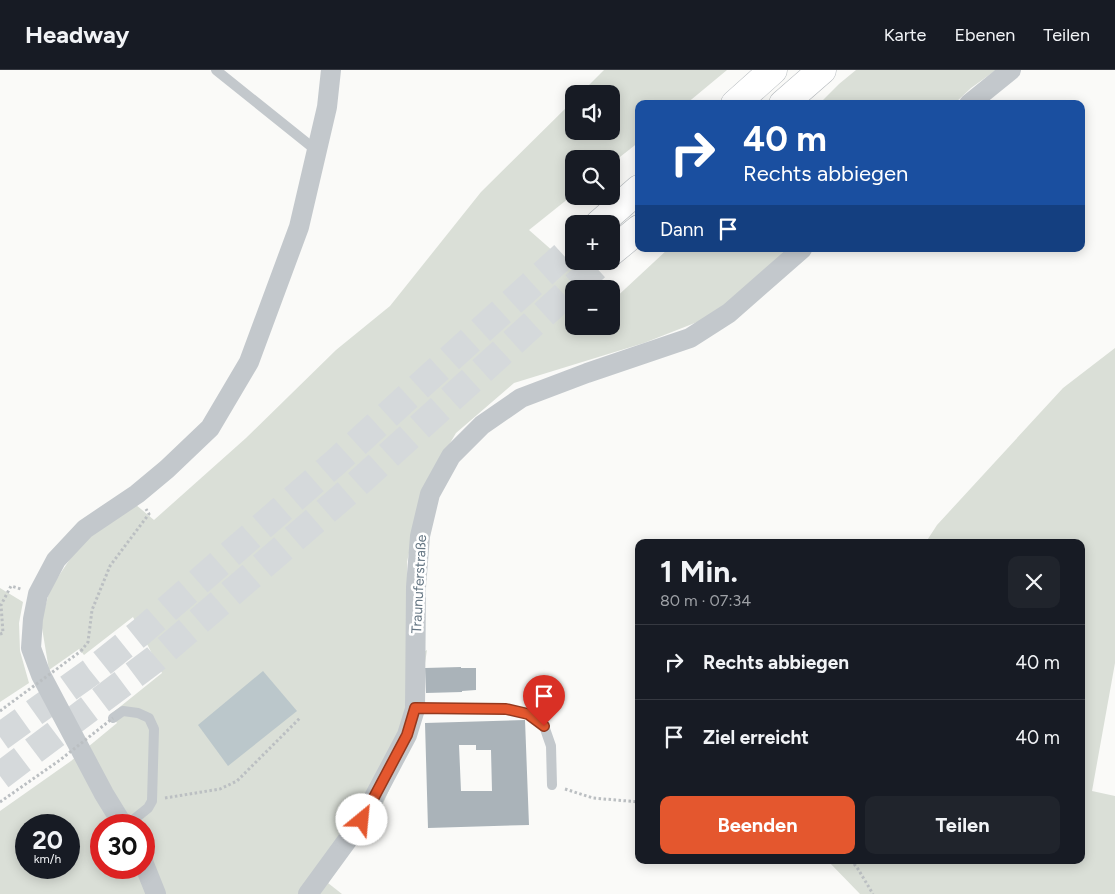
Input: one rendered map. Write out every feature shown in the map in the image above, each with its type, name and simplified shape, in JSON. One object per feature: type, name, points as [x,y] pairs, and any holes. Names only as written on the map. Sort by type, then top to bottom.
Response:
[{"type":"highway","points":[[739,100],[773,70]]},
{"type":"highway","points":[[788,100],[822,70]]},
{"type":"highway","points":[[609,215],[635,192]]},
{"type":"highway","points":[[620,245],[635,232]]},
{"type":"street","points":[[118,814],[104,794],[41,675],[32,648],[33,619],[38,594],[56,560],[85,529],[137,494],[168,469],[210,428],[249,362],[299,227],[327,107],[331,70]]},
{"type":"street","points":[[974,100],[1012,70]]},
{"type":"street","name":"Traunuferstraße","points":[[308,894],[362,820],[407,735],[415,708],[416,587],[420,536],[430,494],[451,456],[482,425],[521,398],[690,338],[729,313],[799,252]]},
{"type":"street","points":[[150,879],[156,894]]},
{"type":"lane","points":[[216,70],[317,151]]},
{"type":"lane","points":[[415,708],[506,709],[528,714],[544,726],[551,746],[552,785]]},
{"type":"lane","points":[[114,718],[123,711],[138,713],[149,718],[154,729],[152,800],[148,808],[140,814]]},
{"type":"path","points":[[0,711],[81,651],[88,642],[92,610],[110,566],[149,514],[137,494]]},
{"type":"path","points":[[0,634],[3,633],[1,605],[11,586],[38,594]]},
{"type":"path","points":[[0,802],[60,760],[114,718]]},
{"type":"path","points":[[152,800],[220,789],[237,780],[300,718]]},
{"type":"path","points":[[552,785],[594,798],[635,802]]},
{"type":"path","points":[[854,864],[873,894]]},
{"type":"shaded area","points":[[604,70],[727,70],[691,100],[635,100],[635,145],[620,157],[620,150],[565,150],[565,201],[529,230],[565,262],[565,270],[574,270],[586,280],[565,280],[565,335],[620,335],[620,294],[665,252],[788,252],[710,317],[644,343],[514,383],[456,433],[423,489],[407,562],[409,660],[427,650],[414,734],[382,806],[328,883],[342,894],[0,894],[0,811],[71,761],[117,723],[111,714],[162,673],[133,617],[84,655],[79,649],[49,670],[41,622],[50,589],[84,538],[135,504],[154,520],[246,438],[336,350],[390,306],[481,192],[565,109],[565,140],[620,140],[620,85],[589,85]]},
{"type":"shaded area","points":[[856,70],[996,70],[958,100],[823,100]]},
{"type":"shaded area","points":[[1115,348],[1115,663],[1092,791],[1115,796],[1115,894],[860,894],[831,864],[1085,864],[1085,539],[928,539],[937,525],[1063,388]]},
{"type":"shaded area","points":[[0,588],[23,602],[19,623],[20,651],[29,683],[0,702]]},
{"type":"shaded area","points":[[263,671],[297,711],[228,766],[198,725]]},
{"type":"building","points":[[425,668],[476,668],[476,690],[426,693]]},
{"type":"building","points":[[525,720],[529,825],[428,828],[425,723]],"holes":[[[459,745],[476,745],[476,750],[491,750],[492,791],[461,791]]]},
{"type":"tunnel","points":[[0,737],[91,672],[141,632],[337,461],[565,254]]},
{"type":"tunnel","points":[[0,776],[155,659],[356,485],[592,270]]},
{"type":"route","points":[[362,820],[407,735],[415,708],[506,709],[528,714],[544,726]]}]
